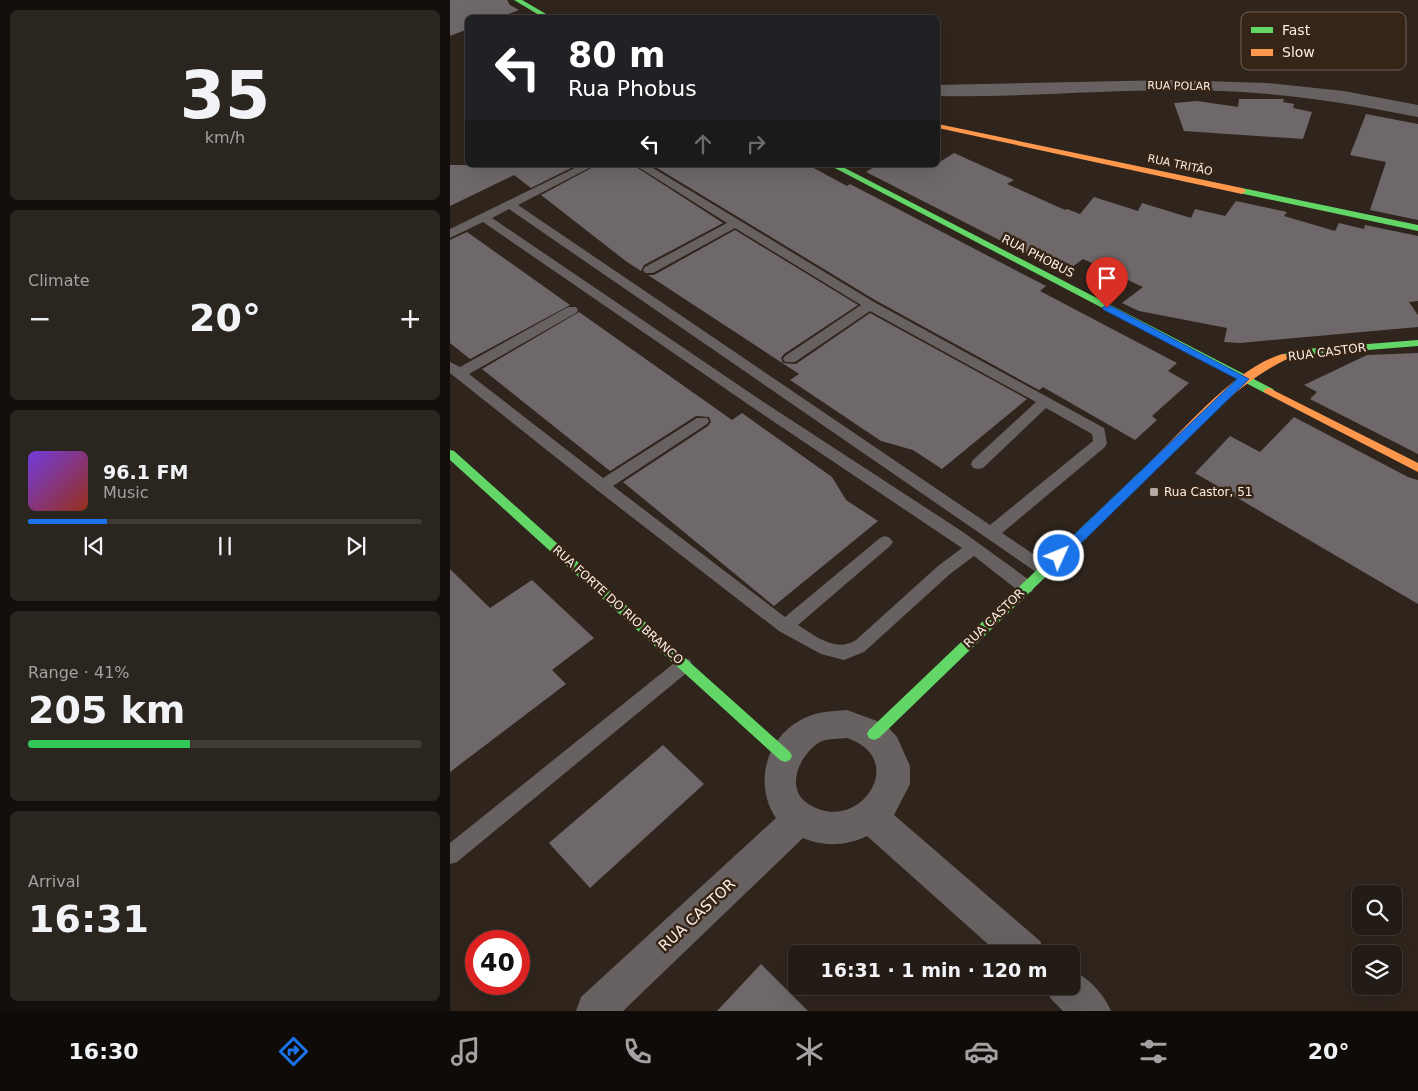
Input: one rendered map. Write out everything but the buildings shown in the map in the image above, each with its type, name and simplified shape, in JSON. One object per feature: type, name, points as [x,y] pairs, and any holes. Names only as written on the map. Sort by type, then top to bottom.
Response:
[{"type":"street","points":[[517,0],[544,15]]},
{"type":"street","name":"RUA POLAR","points":[[940,91],[1172,85],[1267,88],[1344,97],[1418,110]]},
{"type":"street","name":"RUA TRITÃO","points":[[940,126],[1418,228]]},
{"type":"street","name":"RUA PHOBUS","points":[[837,167],[1418,468]]},
{"type":"street","name":"RUA CASTOR","points":[[874,734],[1244,379],[1266,364],[1291,355],[1418,343]]},
{"type":"street","name":"RUA FORTE DO RIO BRANCO","points":[[450,454],[785,756]]},
{"type":"street","points":[[847,724],[874,734],[889,753],[894,769],[892,787],[884,804],[871,817],[854,826],[835,829],[815,827],[799,819],[787,806],[780,790],[779,772],[785,756],[796,741],[811,730],[829,725],[847,724]]},
{"type":"street","points":[[871,817],[1017,945]]},
{"type":"street","name":"RUA CASTOR","points":[[595,1011],[799,819]]},
{"type":"street","points":[[1074,995],[1092,1011]]},
{"type":"lane","points":[[450,234],[586,167]]},
{"type":"lane","points":[[643,167],[870,305],[1099,432],[1100,443],[991,533]]},
{"type":"lane","points":[[511,205],[1045,570]]},
{"type":"lane","points":[[485,218],[757,404],[973,548],[1026,587]]},
{"type":"lane","points":[[649,270],[736,223]]},
{"type":"lane","points":[[595,292],[618,278]]},
{"type":"lane","points":[[790,358],[870,305]]},
{"type":"lane","points":[[572,310],[455,369],[602,486],[785,626],[814,643],[837,653],[850,652],[862,645],[944,570],[973,548]]},
{"type":"lane","points":[[757,404],[779,388]]},
{"type":"lane","points":[[978,464],[1044,401]]},
{"type":"lane","points":[[602,486],[702,421]]},
{"type":"lane","points":[[785,626],[884,542]]},
{"type":"lane","points":[[450,854],[684,665]]},
{"type":"traffic: fast","points":[[517,0],[544,15]]},
{"type":"traffic: fast","points":[[837,167],[1269,391]]},
{"type":"traffic: fast","points":[[1242,191],[1418,228]]},
{"type":"traffic: fast","points":[[1283,357],[1305,352],[1418,343]]},
{"type":"traffic: fast","points":[[450,454],[785,756]]},
{"type":"traffic: fast","points":[[874,734],[1155,464]]},
{"type":"traffic: slow","points":[[940,126],[1242,191]]},
{"type":"traffic: slow","points":[[1155,464],[1232,390],[1249,376],[1283,357]]},
{"type":"traffic: slow","points":[[1269,391],[1418,468]]},
{"type":"place","name":"Rua Castor, 51","points":[[1154,492]]},
{"type":"route","points":[[1059,556],[1244,379],[1107,308]]}]
